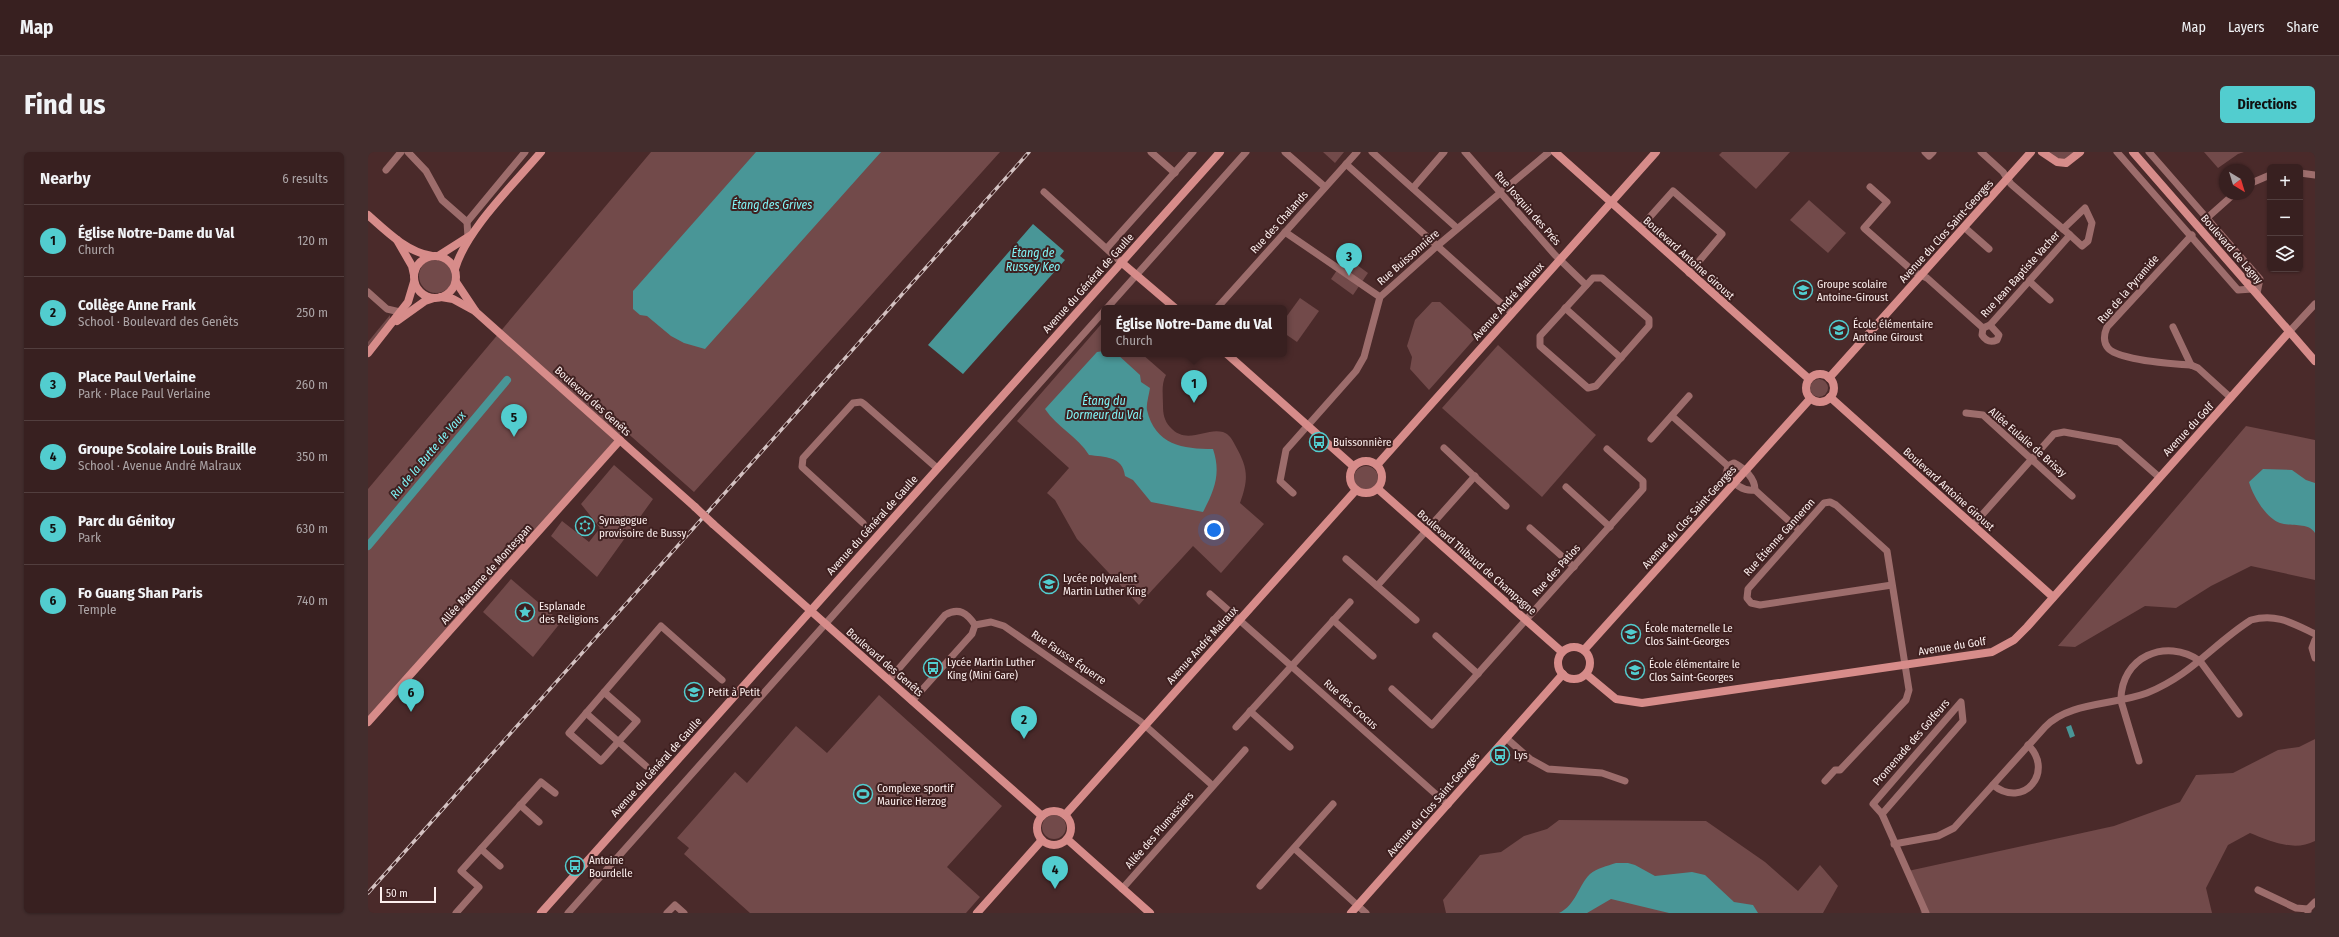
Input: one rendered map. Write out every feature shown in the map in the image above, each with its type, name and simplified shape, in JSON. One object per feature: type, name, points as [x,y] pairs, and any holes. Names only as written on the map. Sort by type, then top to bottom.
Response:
[{"type":"street","points":[[386,170],[401,152]]},
{"type":"street","points":[[408,152],[426,171],[442,200],[467,222],[470,235]]},
{"type":"street","points":[[389,328],[425,301],[438,298],[451,291],[456,282],[455,269],[470,235],[541,152]]},
{"type":"street","points":[[1151,152],[1175,173]]},
{"type":"street","points":[[1107,248],[1193,152]]},
{"type":"street","name":"Avenue du Général de Gaulle","points":[[541,913],[1220,152]]},
{"type":"street","points":[[1110,305],[1246,152]]},
{"type":"street","points":[[1285,152],[1325,187]]},
{"type":"street","name":"Rue des Chalands","points":[[1220,305],[1357,152]]},
{"type":"street","points":[[1372,152],[1457,228]]},
{"type":"street","points":[[1413,188],[1444,152]]},
{"type":"street","name":"Rue Josquin des Prés","points":[[1465,152],[1560,260],[1586,285]]},
{"type":"street","name":"Rue Buissonnière","points":[[1293,493],[1280,481],[1286,450],[1356,371],[1364,357],[1380,297],[1457,228],[1549,152]]},
{"type":"street","name":"Boulevard Antoine Giroust","points":[[1555,152],[1610,203],[1809,379]]},
{"type":"street","name":"Avenue André Malraux","points":[[1377,465],[1656,152]]},
{"type":"street","points":[[1925,152],[1929,156],[1933,152]]},
{"type":"street","name":"Rue Jean Baptiste Vacher","points":[[1870,186],[1887,202],[1864,228],[1914,272],[1927,278],[1986,327],[2070,235],[2011,184],[1981,152]]},
{"type":"street","name":"Avenue du Clos Saint-Georges","points":[[1829,378],[2031,152]]},
{"type":"street","points":[[2042,152],[2057,162],[2066,163],[2080,152]]},
{"type":"street","points":[[2117,152],[2169,213],[2192,235],[2238,290],[2254,291],[2260,279],[2149,152]]},
{"type":"street","name":"Boulevard de Lagny","points":[[2133,152],[2315,361]]},
{"type":"street","points":[[467,222],[522,153]]},
{"type":"street","points":[[1346,164],[1512,313]]},
{"type":"street","points":[[2303,174],[2315,175]]},
{"type":"street","points":[[2255,181],[2267,176]]},
{"type":"street","points":[[1640,228],[1673,191],[1722,234],[1689,273]]},
{"type":"street","points":[[1044,192],[1121,262],[1171,305]]},
{"type":"street","points":[[2207,218],[2227,200]]},
{"type":"street","points":[[2063,229],[2085,208],[2092,223],[2088,241],[2082,246],[2070,235]]},
{"type":"street","points":[[368,215],[396,240],[420,254],[435,256],[451,263],[455,269]]},
{"type":"street","points":[[1964,227],[1989,249]]},
{"type":"street","points":[[1285,232],[1380,297]]},
{"type":"street","points":[[368,353],[389,328],[410,299],[414,279],[420,262],[435,256],[470,235]]},
{"type":"street","name":"Rue de la Pyramide","points":[[2192,235],[2107,327],[2104,336],[2108,348],[2120,355],[2191,365],[2198,368],[2231,398]]},
{"type":"street","points":[[396,240],[412,266],[414,279],[422,294],[438,298]]},
{"type":"street","points":[[1593,278],[1602,278],[1649,319],[1649,326],[1596,386],[1588,388],[1540,346],[1540,336],[1565,308],[1593,278]]},
{"type":"street","points":[[2029,281],[2050,300]]},
{"type":"street","name":"Boulevard des Genêts","points":[[456,282],[476,312]]},
{"type":"street","points":[[368,292],[390,311],[400,312]]},
{"type":"street","name":"Boulevard des Genêts","points":[[438,298],[453,300],[476,312],[1042,816]]},
{"type":"street","points":[[2290,332],[2315,304]]},
{"type":"street","points":[[1565,308],[1621,358]]},
{"type":"street","points":[[568,913],[1101,314]]},
{"type":"street","points":[[2173,327],[2191,365]]},
{"type":"street","name":"Avenue du Golf","points":[[1586,674],[1616,699],[1642,703],[1992,652],[2014,640],[2290,332]]},
{"type":"street","points":[[1230,357],[1353,466]]},
{"type":"street","points":[[1817,375],[1829,378],[1833,386],[1830,397],[1823,402],[1810,399],[1806,387],[1809,379],[1817,375]]},
{"type":"street","points":[[1651,439],[1689,396]]},
{"type":"street","name":"Boulevard Antoine Giroust","points":[[1830,397],[2053,597]]},
{"type":"street","name":"Avenue du Clos Saint-Georges","points":[[1584,650],[1810,399]]},
{"type":"street","points":[[862,523],[802,466],[803,458],[852,403],[861,402],[864,404],[937,468]]},
{"type":"street","name":"Allée Eulalie de Brisay","points":[[1966,413],[1983,415],[2072,496]]},
{"type":"street","points":[[1672,416],[1728,466]]},
{"type":"street","points":[[1973,525],[2054,434],[2064,432],[2119,442],[2159,477]]},
{"type":"street","name":"Allée Madame de Montespan","points":[[368,722],[620,440]]},
{"type":"street","points":[[1444,448],[1506,506]]},
{"type":"street","name":"Rue des Patios","points":[[1392,689],[1432,725],[1610,527],[1643,489],[1643,481],[1607,449]]},
{"type":"street","points":[[1362,461],[1377,465],[1382,474],[1382,479],[1378,489],[1367,494],[1356,490],[1349,480],[1353,466],[1362,461]]},
{"type":"street","points":[[1755,490],[1749,491],[1735,483],[1726,474],[1728,466],[1734,463],[1746,471],[1755,484],[1755,490],[1799,530]]},
{"type":"street","points":[[1377,586],[1475,476]]},
{"type":"street","points":[[1566,487],[1610,527]]},
{"type":"street","name":"Boulevard Thibaud de Champagne","points":[[1378,489],[1562,652]]},
{"type":"street","name":"Avenue André Malraux","points":[[1065,815],[1356,490]]},
{"type":"street","name":"Rue Étienne Ganneron","points":[[1825,781],[1835,770],[1840,770],[1906,700],[1909,690],[1887,551],[1836,505],[1830,502],[1824,503],[1748,589],[1747,598],[1751,603],[1760,605],[1892,585]]},
{"type":"street","points":[[1530,528],[1574,567]]},
{"type":"street","points":[[1346,559],[1416,620]]},
{"type":"street","name":"Rue des Crocus","points":[[1210,594],[1448,805]]},
{"type":"street","points":[[1236,727],[1350,602]]},
{"type":"street","points":[[889,680],[945,615],[953,610],[960,610],[975,625],[972,634],[912,700]]},
{"type":"street","points":[[1894,844],[1938,836],[1954,828],[2051,720],[2064,712],[2121,701],[2147,693],[2169,683],[2200,661],[2242,625],[2251,620],[2263,617],[2276,617],[2315,634]]},
{"type":"street","points":[[1333,620],[1373,656]]},
{"type":"street","name":"Rue Fausse Équerre","points":[[975,625],[991,622],[1004,626],[1146,725]]},
{"type":"street","points":[[604,692],[637,721],[601,761],[569,733],[604,692],[661,626],[722,680]]},
{"type":"street","points":[[1436,636],[1478,674]]},
{"type":"street","points":[[2315,640],[2312,648],[2315,658]]},
{"type":"street","points":[[1575,647],[1584,650],[1590,659],[1590,664],[1586,674],[1582,677],[1572,679],[1563,674],[1558,661],[1562,652],[1575,647]]},
{"type":"street","points":[[2139,761],[2121,701],[2124,682],[2128,672],[2142,659],[2151,654],[2161,650],[2179,650],[2200,661],[2239,714]]},
{"type":"street","name":"Avenue du Clos Saint-Georges","points":[[1352,913],[1563,674]]},
{"type":"street","name":"Promenade des Golfeurs","points":[[1882,814],[1963,721],[1961,702],[1873,804],[1882,814],[1894,844],[1926,913]]},
{"type":"street","points":[[1250,711],[1290,747]]},
{"type":"street","points":[[586,713],[646,766]]},
{"type":"street","points":[[1146,725],[1212,785]]},
{"type":"street","points":[[1506,738],[1530,759],[1548,769],[1602,773],[1625,781]]},
{"type":"street","points":[[1993,785],[2002,792],[2011,795],[2022,793],[2031,786],[2036,778],[2039,764],[2034,751],[2028,746]]},
{"type":"street","name":"Allée des Plumassiers","points":[[1122,889],[1212,785],[1245,750]]},
{"type":"street","points":[[456,913],[479,887],[461,871],[541,782],[555,793]]},
{"type":"street","points":[[1260,886],[1285,857],[1295,849],[1333,804]]},
{"type":"street","points":[[520,805],[539,822]]},
{"type":"street","points":[[1055,811],[1065,815],[1070,824],[1067,839],[1058,844],[1052,845],[1042,840],[1037,826],[1042,816],[1055,811]]},
{"type":"street","points":[[1067,839],[1150,913]]},
{"type":"street","points":[[977,913],[1042,840]]},
{"type":"street","points":[[481,849],[500,866]]},
{"type":"street","points":[[1295,849],[1366,913]]},
{"type":"street","points":[[2258,890],[2296,908],[2308,911],[2315,902]]},
{"type":"street","points":[[667,913],[675,904],[684,913]]},
{"type":"shaded area","points":[[651,152],[1000,152],[694,492],[624,430],[368,717],[368,489]]},
{"type":"shaded area","points":[[1323,152],[1344,152],[1335,163]]},
{"type":"shaded area","points":[[1722,152],[1790,152],[1756,189],[1719,155]]},
{"type":"shaded area","points":[[2048,152],[2075,152],[2065,159],[2056,158]]},
{"type":"shaded area","points":[[2204,152],[2244,152],[2238,154],[2224,164],[2219,164],[2218,168]]},
{"type":"shaded area","points":[[1809,200],[1846,233],[1828,253],[1790,220]]},
{"type":"shaded area","points":[[1346,257],[1368,273],[1353,295],[1331,279]]},
{"type":"shaded area","points":[[436,259],[448,264],[453,276],[448,288],[436,293],[424,288],[419,276],[424,264]]},
{"type":"shaded area","points":[[1300,298],[1319,311],[1297,342],[1287,335],[1287,316]]},
{"type":"shaded area","points":[[1432,302],[1440,302],[1477,336],[1429,390],[1410,369],[1412,357],[1407,346],[1415,320]]},
{"type":"shaded area","points":[[390,315],[390,320],[368,346],[368,342]]},
{"type":"shaded area","points":[[1101,324],[1101,357],[1145,357],[1166,375],[1163,386],[1163,411],[1165,419],[1170,427],[1183,435],[1190,436],[1217,431],[1223,432],[1230,437],[1243,460],[1246,473],[1245,487],[1240,503],[1264,524],[1221,573],[1193,546],[1139,605],[1077,539],[1055,500],[1047,493],[1069,468],[1017,421]]},
{"type":"shaded area","points":[[1498,345],[1596,435],[1542,497],[1442,408]]},
{"type":"shaded area","points":[[1815,379],[1823,379],[1828,384],[1826,395],[1823,397],[1815,397],[1810,392],[1810,384]]},
{"type":"shaded area","points":[[2246,426],[2315,440],[2315,580],[2251,566],[2211,586],[2176,608],[2145,606],[2075,647],[2058,646]]},
{"type":"shaded area","points":[[614,465],[653,499],[597,577],[551,536],[562,521],[589,542],[600,528],[581,504]]},
{"type":"shaded area","points":[[1366,466],[1371,467],[1377,473],[1377,483],[1371,489],[1366,490],[1361,489],[1355,483],[1354,478],[1355,473],[1361,467]]},
{"type":"shaded area","points":[[511,579],[561,622],[533,657],[483,612]]},
{"type":"shaded area","name":"Complexe sportif Maurice Herzog","points":[[879,695],[1002,806],[947,867],[980,897],[966,913],[750,913],[684,854],[689,848],[677,838],[735,772],[747,783],[796,726],[827,753]]},
{"type":"shaded area","points":[[2315,739],[2315,841],[2299,846],[2290,845],[2274,842],[2250,833],[2228,845],[2206,888],[2212,913],[1921,913],[1918,896],[1908,871],[2114,826],[2180,802],[2196,775],[2233,773],[2278,750],[2299,747]]},
{"type":"shaded area","points":[[1054,815],[1063,818],[1066,827],[1063,836],[1054,839],[1045,836],[1042,827],[1045,818]]},
{"type":"shaded area","points":[[1559,820],[1706,821],[1765,862],[1798,891],[1820,865],[1838,886],[1823,913],[1446,913],[1443,900],[1480,855],[1501,852],[1524,836],[1547,829]]},
{"type":"water","name":"Étang des Grives","points":[[756,152],[881,152],[705,349],[684,343],[671,336],[647,316],[640,315],[633,309],[633,291]]},
{"type":"water","name":"Étang de Russey Keo","points":[[1033,224],[1064,251],[1060,256],[1065,260],[963,374],[928,345]]},
{"type":"water","name":"Étang du Dormeur du Val","points":[[1101,351],[1101,357],[1120,357],[1140,375],[1141,382],[1150,388],[1147,410],[1156,431],[1163,438],[1181,446],[1213,449],[1217,473],[1216,481],[1203,512],[1151,502],[1133,480],[1125,476],[1121,465],[1117,461],[1106,457],[1089,455],[1045,409],[1097,352]]},
{"type":"water","points":[[2263,469],[2292,470],[2306,480],[2315,483],[2315,533],[2308,527],[2280,523],[2265,512],[2257,500],[2249,482]]},
{"type":"water","points":[[2071,725],[2075,736],[2070,738],[2066,727]]},
{"type":"water","points":[[1616,863],[1628,863],[1635,865],[1655,876],[1692,872],[1705,875],[1734,902],[1753,905],[1758,913],[1669,913],[1611,899],[1587,913],[1559,913],[1565,910],[1573,900],[1590,874]]},
{"type":"waterway","name":"Ru de la Butte de Vaux","points":[[368,546],[507,380]]},
{"type":"railway","points":[[368,893],[1029,152]]},
{"type":"place","name":"Place Paul Verlaine","points":[[1349,276]]},
{"type":"place","name":"Groupe scolaire Antoine-Giroust","points":[[1803,290]]},
{"type":"place","name":"École élémentaire Antoine Giroust","points":[[1839,330]]},
{"type":"place","name":"Église Notre-Dame du Val","points":[[1194,403]]},
{"type":"place","name":"Parc du Génitoy","points":[[514,437]]},
{"type":"place","name":"Buissonnière","points":[[1319,442]]},
{"type":"place","name":"Synagogue provisoire de Bussy","points":[[585,526]]},
{"type":"place","name":"Lycée polyvalent Martin Luther King","points":[[1049,584]]},
{"type":"place","name":"Esplanade des Religions","points":[[525,612]]},
{"type":"place","name":"École maternelle Le Clos Saint-Georges","points":[[1631,634]]},
{"type":"place","name":"Lycée Martin Luther King (Mini Gare)","points":[[933,668]]},
{"type":"place","name":"École élémentaire le Clos Saint-Georges","points":[[1635,670]]},
{"type":"place","name":"Petit à Petit","points":[[694,692]]},
{"type":"place","name":"Fo Guang Shan Paris","points":[[411,712]]},
{"type":"place","name":"Collège Anne Frank","points":[[1024,739]]},
{"type":"place","name":"Lys","points":[[1500,755]]},
{"type":"place","name":"Complexe sportif Maurice Herzog","points":[[863,794]]},
{"type":"place","name":"Antoine Bourdelle","points":[[575,866]]},
{"type":"place","name":"Groupe Scolaire Louis Braille","points":[[1055,889]]}]
